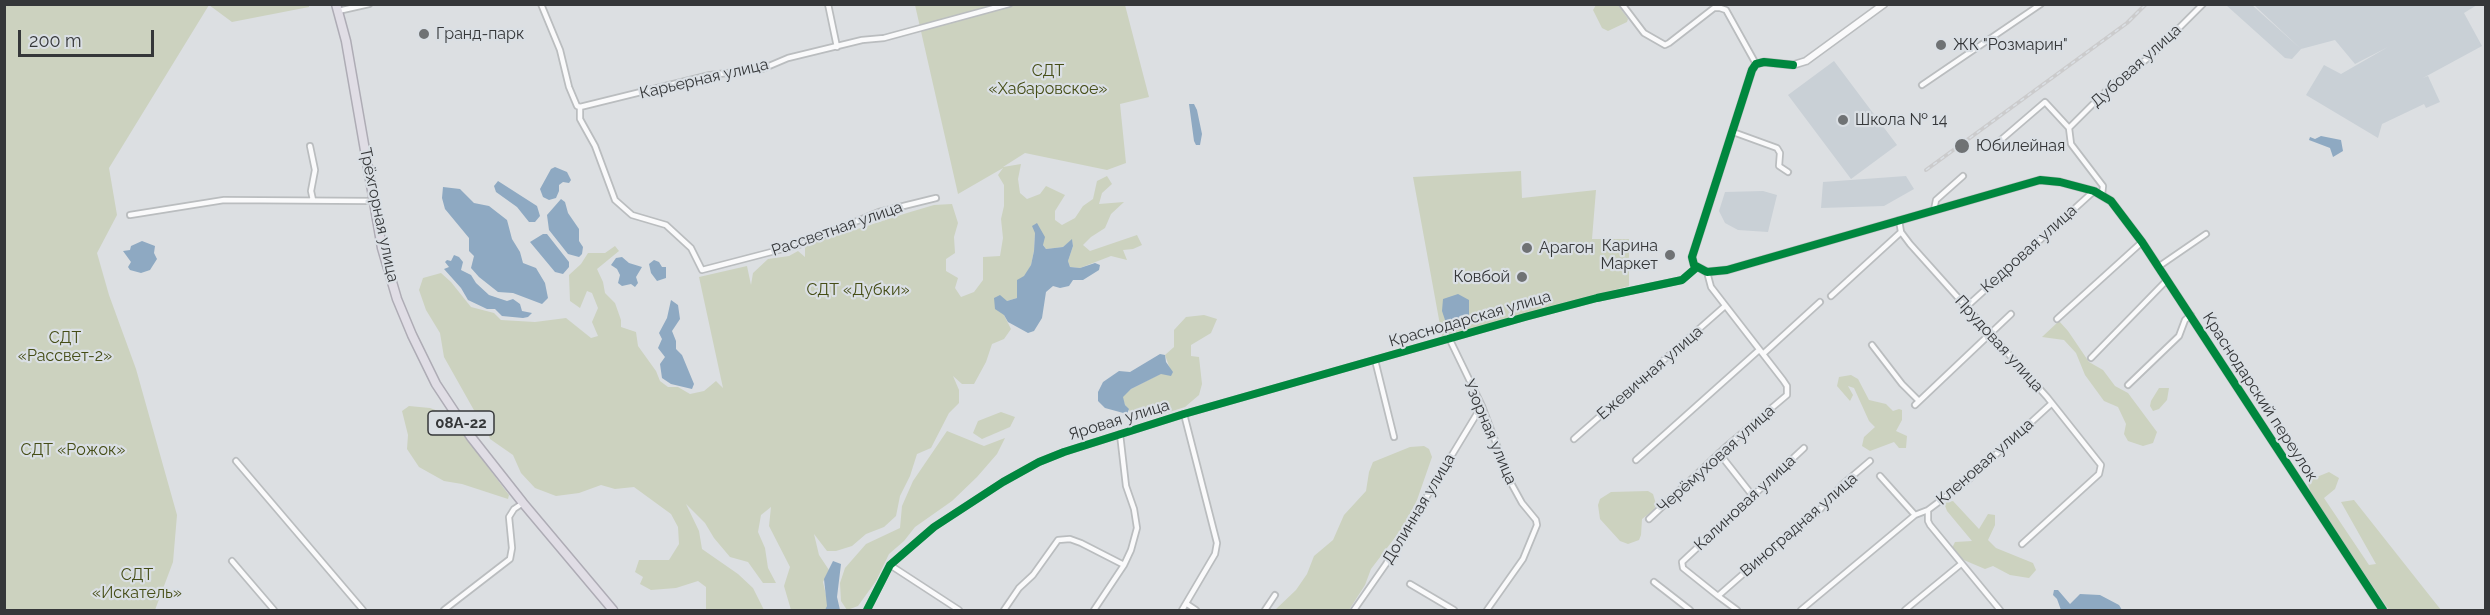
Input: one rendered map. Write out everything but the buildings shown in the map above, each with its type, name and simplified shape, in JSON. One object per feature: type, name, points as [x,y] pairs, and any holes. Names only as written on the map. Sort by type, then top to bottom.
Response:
[{"type":"highway","name":"Трёхгорная улица","points":[[337,8],[350,61],[372,201],[382,248],[397,299],[436,384],[471,437],[613,610]]},
{"type":"street","points":[[337,8],[369,4]]},
{"type":"street","points":[[541,4],[560,50],[569,87],[577,106],[580,107]]},
{"type":"street","points":[[828,4],[837,47]]},
{"type":"street","name":"Карьерная улица","points":[[580,107],[710,75],[762,69],[788,58],[901,33],[1009,4]]},
{"type":"street","points":[[1622,4],[1644,33],[1665,45],[1714,8],[1726,10],[1756,64]]},
{"type":"street","points":[[1761,352],[1711,287],[1707,272],[1697,267],[1692,257],[1733,132],[1746,83],[1756,64],[1764,62],[1793,65],[1806,61],[1884,4]]},
{"type":"street","points":[[1922,85],[2041,4]]},
{"type":"street","name":"Дубовая улица","points":[[2068,128],[2110,87],[2152,55],[2204,4]]},
{"type":"street","points":[[1995,145],[2045,102],[2068,128],[2072,144],[2103,186],[2102,195]]},
{"type":"street","name":"Рассветная улица","points":[[580,107],[580,119],[595,146],[615,200],[632,215],[666,225],[691,248],[702,270],[802,244],[879,213],[936,198]]},
{"type":"street","points":[[1733,132],[1777,148],[1780,153],[1779,166],[1788,172]]},
{"type":"street","points":[[310,147],[315,170],[311,191],[313,200]]},
{"type":"street","points":[[1934,210],[1936,200],[1963,176]]},
{"type":"street","name":"Краснодарский переулок","points":[[1707,272],[1727,270],[2040,180],[2060,182],[2094,191],[2111,201],[2142,242],[2383,610]]},
{"type":"street","name":"Кедровая улица","points":[[1965,308],[2094,191]]},
{"type":"street","points":[[130,215],[224,200],[372,201]]},
{"type":"street","points":[[1831,296],[1901,232],[1899,220]]},
{"type":"street","name":"Прудовая улица","points":[[1901,232],[2099,460],[2102,468],[2099,474],[2022,544]]},
{"type":"street","points":[[2158,267],[2206,234]]},
{"type":"street","points":[[2057,319],[2142,242]]},
{"type":"street","name":"Краснодарская улица","points":[[1248,396],[1597,298],[1682,280],[1697,267]]},
{"type":"street","points":[[2091,358],[2167,280]]},
{"type":"street","points":[[1635,460],[1820,302]]},
{"type":"street","name":"Ежевичная улица","points":[[1574,439],[1725,306]]},
{"type":"street","points":[[1872,345],[1917,403],[2011,314]]},
{"type":"street","points":[[2127,385],[2180,336],[2185,320],[2191,315]]},
{"type":"street","name":"Узорная улица","points":[[1450,340],[1482,406],[1511,483],[1527,511],[1536,520],[1535,532],[1523,559],[1487,610]]},
{"type":"street","name":"Черёмуховая улица","points":[[1649,519],[1719,453],[1787,394],[1787,386],[1761,352]]},
{"type":"street","points":[[1375,360],[1394,437]]},
{"type":"street","name":"Яровая улица","points":[[890,565],[934,527],[1003,482],[1039,462],[1120,434],[1248,396]]},
{"type":"street","name":"Кленовая улица","points":[[1916,514],[1928,510],[1968,480],[2051,404]]},
{"type":"street","name":"Долинная улица","points":[[1354,610],[1386,564],[1482,406]]},
{"type":"street","points":[[1182,610],[1215,554],[1217,543],[1184,414]]},
{"type":"street","points":[[1094,610],[1124,565],[1137,528],[1134,509],[1126,486],[1120,434]]},
{"type":"street","name":"Калиновая улица","points":[[1718,596],[1683,568],[1682,562],[1804,448]]},
{"type":"street","points":[[1719,453],[1752,495]]},
{"type":"street","points":[[236,461],[363,610]]},
{"type":"street","name":"Виноградная улица","points":[[1718,596],[1790,533],[1816,514],[1843,484],[1870,461]]},
{"type":"street","points":[[1801,610],[1916,514],[1880,476]]},
{"type":"street","points":[[444,610],[510,559],[512,548],[509,517],[514,509],[523,503]]},
{"type":"street","points":[[1928,510],[1930,525],[2000,610]]},
{"type":"street","points":[[1004,610],[1019,588],[1039,569],[1058,540],[1065,539],[1098,550],[1124,565]]},
{"type":"street","points":[[232,561],[274,610]]},
{"type":"street","points":[[1905,610],[1961,564]]},
{"type":"street","points":[[867,610],[890,565],[959,610]]},
{"type":"street","points":[[1654,582],[1690,610]]},
{"type":"street","points":[[1410,584],[1454,610]]},
{"type":"street","points":[[1265,610],[1275,595]]},
{"type":"street","points":[[1718,596],[1737,610]]},
{"type":"street","points":[[1187,604],[1196,610]]},
{"type":"shaded area","points":[[2226,5],[2252,5],[2301,49],[2292,59],[2285,58]]},
{"type":"shaded area","points":[[2254,5],[2477,5],[2464,13],[2482,46],[2423,78],[2428,76],[2440,102],[2426,108],[2424,104],[2382,124],[2378,138],[2306,95],[2324,65],[2341,74],[2388,47],[2355,64],[2335,40],[2301,49]]},
{"type":"shaded area","name":"Школа № 14","points":[[1834,61],[1897,145],[1851,179],[1788,95]]},
{"type":"shaded area","points":[[1906,176],[1914,189],[1884,206],[1821,208],[1823,182]]},
{"type":"shaded area","points":[[1763,191],[1777,195],[1768,232],[1738,230],[1725,223],[1719,211],[1725,192]]},
{"type":"green space","points":[[4,5],[209,5],[109,168],[117,215],[97,253],[109,295],[136,369],[177,515],[173,562],[155,610],[5,610]]},
{"type":"green space","points":[[209,5],[309,5],[309,7],[232,22]]},
{"type":"green space","points":[[915,5],[1125,5],[1149,97],[1120,104],[1126,163],[1107,170],[1025,153],[1003,167],[1021,164],[1018,179],[1020,193],[1027,199],[1040,194],[1046,186],[1065,195],[1055,211],[1055,220],[1062,225],[1075,218],[1083,206],[1093,199],[1097,181],[1107,176],[1112,184],[1102,193],[1099,204],[1124,202],[1111,214],[1105,228],[1083,245],[1090,251],[1137,235],[1142,245],[1123,250],[1127,260],[1111,256],[1080,268],[1070,267],[1068,261],[1073,246],[1072,240],[1063,247],[1046,249],[1035,233],[1031,265],[1019,288],[1017,298],[1007,301],[1004,315],[1011,329],[1004,339],[992,344],[986,362],[974,384],[962,384],[953,376],[959,390],[959,403],[949,413],[931,448],[917,454],[900,496],[896,516],[884,527],[866,534],[852,546],[836,551],[827,551],[814,534],[819,555],[829,570],[823,582],[829,608],[827,610],[791,610],[784,586],[790,567],[769,526],[771,507],[761,515],[758,532],[765,548],[768,568],[776,583],[763,583],[748,562],[730,557],[705,523],[686,504],[699,531],[702,549],[738,574],[753,588],[764,610],[706,610],[706,587],[698,581],[676,588],[651,590],[640,584],[643,577],[635,572],[639,560],[669,560],[679,544],[678,527],[671,514],[634,487],[615,489],[601,485],[579,493],[556,496],[535,488],[521,473],[513,455],[490,439],[486,427],[478,421],[444,357],[440,333],[426,310],[419,290],[423,278],[441,273],[471,307],[494,313],[501,320],[535,322],[566,318],[591,338],[598,336],[592,322],[598,308],[592,293],[587,291],[580,308],[570,301],[569,275],[581,264],[588,253],[605,253],[615,246],[619,251],[597,269],[605,293],[615,303],[621,327],[636,332],[638,346],[656,371],[660,381],[668,387],[678,387],[690,394],[704,391],[716,381],[723,388],[699,277],[747,266],[751,285],[753,273],[768,259],[789,256],[798,251],[805,257],[805,246],[934,205],[952,204],[958,223],[954,237],[955,253],[946,259],[946,271],[958,278],[955,288],[961,297],[974,292],[983,280],[983,257],[1000,256],[1003,238],[1001,219],[1004,206],[1004,185],[998,175],[1003,168],[958,194]]},
{"type":"green space","points":[[1596,5],[1618,5],[1628,19],[1627,22],[1608,31],[1602,28],[1593,10]]},
{"type":"green space","name":"Арагон","points":[[1521,171],[1522,198],[1596,190],[1592,239],[1629,239],[1629,286],[1442,336],[1413,177]]},
{"type":"green space","points":[[1204,315],[1217,319],[1211,333],[1191,345],[1191,356],[1199,357],[1202,384],[1199,395],[1185,407],[1160,415],[1141,419],[1132,414],[1122,397],[1131,389],[1170,369],[1165,355],[1174,347],[1174,330],[1186,317]]},
{"type":"green space","points":[[2059,321],[2089,362],[2103,370],[2115,386],[2128,393],[2157,432],[2153,443],[2143,446],[2128,441],[2124,434],[2126,424],[2118,407],[2104,401],[2085,375],[2076,353],[2064,340],[2042,337]]},
{"type":"green space","points":[[1851,375],[1858,379],[1869,400],[1886,404],[1893,411],[1902,410],[1902,420],[1896,431],[1907,436],[1906,448],[1899,448],[1894,442],[1870,451],[1862,446],[1864,437],[1875,427],[1869,421],[1854,388],[1848,386],[1853,395],[1850,401],[1837,386],[1839,377]]},
{"type":"green space","points":[[2159,388],[2169,388],[2167,400],[2159,409],[2153,411],[2150,406],[2151,401]]},
{"type":"green space","points":[[409,406],[430,408],[449,415],[509,495],[508,499],[462,484],[444,481],[419,467],[407,449],[408,435],[402,411]]},
{"type":"green space","points":[[1001,412],[1015,417],[1010,427],[982,439],[973,433],[978,421]]},
{"type":"green space","points":[[947,431],[984,446],[1005,438],[997,454],[977,477],[952,501],[915,527],[889,554],[876,581],[858,606],[847,610],[841,601],[840,583],[845,568],[866,544],[900,528],[902,506],[913,481]]},
{"type":"green space","points":[[1424,446],[1429,449],[1432,457],[1417,500],[1403,527],[1371,569],[1365,585],[1349,610],[1275,610],[1296,590],[1307,574],[1314,556],[1333,540],[1344,515],[1366,491],[1373,462],[1410,447]]},
{"type":"green space","points":[[2329,472],[2339,478],[2335,489],[2324,498],[2369,565],[2376,564],[2341,502],[2354,500],[2441,610],[2389,610],[2312,497],[2307,481]]},
{"type":"green space","points":[[1648,491],[1653,494],[1656,504],[1654,510],[1642,519],[1639,540],[1628,544],[1620,541],[1600,519],[1598,505],[1600,499],[1611,492]]},
{"type":"green space","points":[[1953,501],[1979,529],[1988,514],[1995,515],[1995,525],[1988,540],[1996,548],[2033,563],[2036,570],[2029,578],[2010,575],[1993,566],[1985,569],[1959,558],[1952,548],[1955,542],[1972,541],[1947,511],[1944,503]]},
{"type":"water","points":[[1189,104],[1194,104],[1197,110],[1202,134],[1200,145],[1196,145],[1194,141]]},
{"type":"water","points":[[2321,136],[2341,140],[2343,151],[2333,157],[2330,148],[2309,140],[2310,137],[2315,139]]},
{"type":"water","points":[[555,167],[567,172],[571,180],[569,183],[563,182],[559,185],[556,198],[549,200],[543,197],[540,189],[551,169]]},
{"type":"water","points":[[498,181],[537,206],[540,216],[535,222],[529,222],[517,207],[496,192],[494,186]]},
{"type":"water","points":[[443,187],[460,189],[474,203],[489,206],[507,220],[512,239],[520,252],[523,263],[536,268],[545,283],[548,298],[542,304],[513,293],[498,292],[471,268],[474,256],[469,251],[469,238],[445,209],[442,198]]},
{"type":"water","points":[[561,199],[565,202],[568,213],[579,229],[579,241],[583,247],[579,257],[568,254],[549,230],[547,215]]},
{"type":"water","points":[[1037,223],[1045,237],[1043,245],[1046,249],[1063,247],[1072,239],[1073,246],[1068,261],[1070,267],[1080,268],[1095,263],[1100,265],[1099,270],[1083,280],[1073,280],[1069,286],[1060,288],[1053,286],[1046,292],[1042,318],[1034,331],[1028,333],[1008,322],[1004,315],[995,309],[994,298],[1000,295],[1007,301],[1017,298],[1017,280],[1024,276],[1031,265],[1035,233],[1032,226]]},
{"type":"water","points":[[547,234],[569,262],[569,267],[563,274],[555,272],[530,242]]},
{"type":"water","points":[[142,241],[155,246],[154,253],[157,259],[150,270],[141,273],[130,270],[128,267],[131,262],[123,251],[130,250],[131,246]]},
{"type":"water","points":[[454,255],[463,262],[461,270],[471,275],[489,295],[507,301],[513,299],[520,304],[522,311],[532,313],[523,318],[502,316],[495,309],[487,309],[468,300],[461,288],[444,269],[449,267],[445,262],[451,261]]},
{"type":"water","points":[[622,257],[629,263],[642,267],[636,277],[638,283],[635,287],[631,284],[622,286],[618,283],[620,275],[611,265],[616,258]]},
{"type":"water","points":[[654,260],[662,267],[666,267],[666,278],[657,281],[651,273],[649,264]]},
{"type":"water","points":[[1458,294],[1469,300],[1469,317],[1457,322],[1446,323],[1442,311],[1443,299]]},
{"type":"water","points":[[671,300],[678,305],[680,319],[672,331],[676,349],[682,355],[694,384],[692,389],[671,384],[662,378],[660,364],[665,357],[658,348],[662,339],[659,333],[667,318]]},
{"type":"water","points":[[1160,354],[1165,355],[1166,362],[1173,372],[1171,376],[1161,374],[1131,389],[1123,397],[1129,409],[1127,414],[1105,408],[1098,401],[1098,392],[1103,382],[1119,371],[1130,372]]},
{"type":"water","points":[[833,561],[841,564],[837,597],[840,610],[825,610],[827,606],[824,579]]},
{"type":"water","points":[[2054,590],[2058,590],[2070,604],[2080,594],[2100,595],[2119,605],[2122,610],[2061,610],[2053,595]]},
{"type":"railway","points":[[1926,170],[2127,23],[2146,4]]},
{"type":"cycle path","points":[[1793,65],[1764,62],[1756,64],[1752,70],[1692,257],[1694,265],[1707,272],[1727,270],[2040,180],[2060,182],[2094,191],[2111,201],[2142,242],[2383,610]]},
{"type":"cycle path","points":[[867,610],[890,565],[934,527],[1003,482],[1039,462],[1184,414],[1525,317],[1597,298],[1682,280],[1697,267]]},
{"type":"place","name":"Гранд-парк","points":[[424,34]]},
{"type":"place","name":"ЖК \"Розмарин\"","points":[[1941,45]]},
{"type":"place","name":"Школа № 14","points":[[1843,120]]},
{"type":"place","name":"Юбилейная","points":[[1962,146]]},
{"type":"place","name":"Арагон","points":[[1527,248]]},
{"type":"place","name":"Карина Маркет","points":[[1670,255]]},
{"type":"place","name":"Ковбой","points":[[1522,277]]},
{"type":"park label","name":"СДТ «Хабаровское»","points":[[1048,80]]},
{"type":"park label","name":"СДТ «Дубки»","points":[[858,290]]},
{"type":"park label","name":"СДТ «Рассвет-2»","points":[[65,347]]},
{"type":"park label","name":"СДТ «Рожок»","points":[[73,450]]},
{"type":"park label","name":"СДТ «Искатель»","points":[[137,584]]}]
